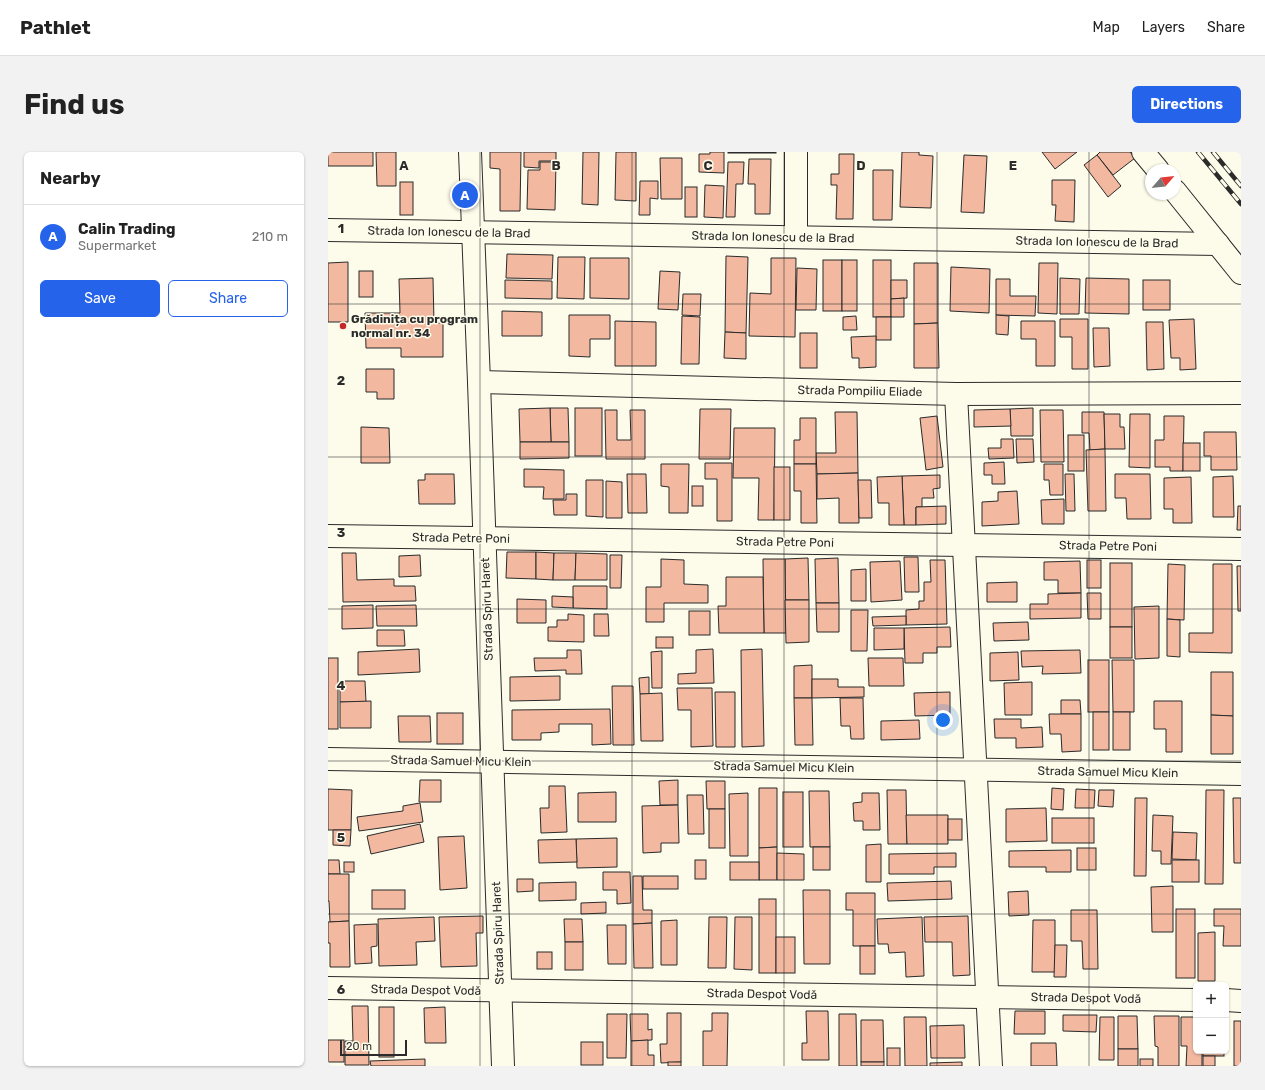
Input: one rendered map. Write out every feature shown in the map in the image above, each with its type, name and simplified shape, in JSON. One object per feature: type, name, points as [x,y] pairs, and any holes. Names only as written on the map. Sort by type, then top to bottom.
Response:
[{"type":"street","name":"Strada Spiru Haret","points":[[470,152],[503,1066]]},
{"type":"street","points":[[796,152],[796,237]]},
{"type":"street","points":[[1143,152],[1153,164]]},
{"type":"street","points":[[1181,198],[1241,273]]},
{"type":"street","name":"Strada Ion Ionescu de la Brad","points":[[328,230],[1218,244]]},
{"type":"street","name":"Strada Pompiliu Eliade","points":[[479,382],[956,394],[1241,394]]},
{"type":"street","points":[[956,394],[991,1066]]},
{"type":"street","name":"Strada Petre Poni","points":[[328,536],[1241,549]]},
{"type":"street","name":"Strada Samuel Micu Klein","points":[[328,759],[1241,774]]},
{"type":"street","name":"Strada Despot Vodă","points":[[328,988],[1193,1000]]},
{"type":"street","points":[[1229,1000],[1241,1001]]},
{"type":"building","points":[[328,152],[373,152],[373,166],[328,166]]},
{"type":"building","points":[[376,152],[396,152],[396,186],[377,186]]},
{"type":"building","points":[[490,152],[521,152],[520,211],[500,211],[500,169],[490,168]]},
{"type":"building","points":[[524,152],[556,152],[556,161],[539,161],[539,168],[524,167]]},
{"type":"building","points":[[583,152],[599,152],[598,205],[582,204]]},
{"type":"building","points":[[616,152],[636,152],[636,201],[615,200]]},
{"type":"building","points":[[710,152],[724,152],[724,173],[699,172],[699,154],[710,154]]},
{"type":"building","points":[[776,152],[776,153],[728,153]]},
{"type":"building","points":[[902,152],[919,152],[919,155],[933,156],[931,208],[900,207]]},
{"type":"building","points":[[1042,152],[1077,152],[1055,169]]},
{"type":"building","points":[[1100,152],[1130,152],[1135,158],[1113,175],[1097,155]]},
{"type":"building","points":[[839,154],[854,154],[853,219],[836,219],[837,185],[831,185],[831,174],[839,174]]},
{"type":"building","points":[[964,155],[987,156],[984,213],[961,212]]},
{"type":"building","points":[[1097,155],[1121,186],[1108,197],[1084,165]]},
{"type":"building","points":[[660,158],[682,158],[682,199],[661,199]]},
{"type":"building","points":[[749,159],[771,159],[770,214],[755,214],[755,184],[748,184]]},
{"type":"building","points":[[540,162],[556,162],[555,210],[527,209],[528,170],[540,170]]},
{"type":"building","points":[[728,162],[744,162],[743,184],[736,184],[735,217],[726,217]]},
{"type":"building","points":[[873,170],[893,170],[892,220],[873,220]]},
{"type":"building","points":[[1052,180],[1075,180],[1074,222],[1055,221],[1056,205],[1052,205]]},
{"type":"building","points":[[640,181],[658,181],[658,199],[650,198],[650,215],[639,215]]},
{"type":"building","points":[[400,182],[413,182],[413,215],[400,215]]},
{"type":"building","points":[[705,185],[724,186],[723,218],[704,217]]},
{"type":"building","points":[[685,187],[697,187],[697,217],[685,217]]},
{"type":"building","points":[[507,254],[553,255],[552,279],[506,278]]},
{"type":"building","points":[[726,256],[748,257],[746,333],[725,332]]},
{"type":"building","points":[[558,257],[585,257],[584,299],[557,298]]},
{"type":"building","points":[[590,258],[629,258],[629,299],[590,298]]},
{"type":"building","points":[[771,258],[796,258],[795,337],[749,336],[750,293],[771,294]]},
{"type":"building","points":[[823,260],[842,260],[842,311],[823,311]]},
{"type":"building","points":[[842,260],[857,260],[857,311],[842,311]]},
{"type":"building","points":[[873,260],[891,260],[891,317],[873,317]]},
{"type":"building","points":[[348,262],[348,322],[328,322],[328,263]]},
{"type":"building","points":[[914,263],[938,263],[938,323],[914,324]]},
{"type":"building","points":[[1039,263],[1058,263],[1057,314],[1038,313]]},
{"type":"building","points":[[951,267],[990,269],[989,313],[950,311]]},
{"type":"building","points":[[797,268],[817,269],[816,310],[796,310]]},
{"type":"building","points":[[359,271],[373,271],[373,297],[359,297]]},
{"type":"building","points":[[660,271],[680,272],[678,310],[658,309]]},
{"type":"building","points":[[433,278],[434,323],[443,323],[443,357],[401,357],[401,348],[366,348],[365,313],[400,313],[399,279]]},
{"type":"building","points":[[1060,278],[1080,279],[1079,314],[1060,314]]},
{"type":"building","points":[[1086,278],[1129,279],[1129,314],[1085,313]]},
{"type":"building","points":[[996,279],[1010,279],[1010,296],[1036,296],[1035,316],[996,315]]},
{"type":"building","points":[[505,280],[552,281],[552,299],[505,298]]},
{"type":"building","points":[[891,280],[907,280],[907,298],[891,299]]},
{"type":"building","points":[[1143,280],[1170,280],[1170,310],[1143,310]]},
{"type":"building","points":[[683,294],[701,294],[700,316],[682,315]]},
{"type":"building","points":[[904,298],[904,317],[891,317],[891,299]]},
{"type":"building","points":[[502,311],[542,312],[542,336],[502,336]]},
{"type":"building","points":[[569,315],[610,315],[610,339],[590,339],[590,357],[569,356]]},
{"type":"building","points":[[996,315],[1009,316],[1008,335],[996,334]]},
{"type":"building","points":[[682,316],[700,317],[699,364],[681,364]]},
{"type":"building","points":[[856,316],[857,330],[843,330],[843,317]]},
{"type":"building","points":[[876,317],[891,317],[891,340],[876,340]]},
{"type":"building","points":[[1060,319],[1088,319],[1088,369],[1072,369],[1072,337],[1060,337]]},
{"type":"building","points":[[1194,319],[1196,369],[1180,370],[1180,358],[1171,358],[1169,320]]},
{"type":"building","points":[[615,321],[656,322],[656,366],[615,366]]},
{"type":"building","points":[[1021,321],[1055,321],[1055,366],[1036,366],[1036,339],[1021,339]]},
{"type":"building","points":[[1146,322],[1163,322],[1164,369],[1147,370]]},
{"type":"building","points":[[938,323],[939,368],[914,368],[914,324]]},
{"type":"building","points":[[1093,328],[1109,328],[1110,366],[1094,367]]},
{"type":"building","points":[[725,332],[746,333],[746,359],[724,358]]},
{"type":"building","points":[[800,333],[817,333],[817,368],[800,368]]},
{"type":"building","points":[[876,336],[876,367],[859,368],[859,358],[852,358],[851,337]]},
{"type":"building","points":[[366,369],[394,369],[394,399],[377,399],[377,392],[366,392]]},
{"type":"building","points":[[550,408],[568,408],[569,442],[551,442]]},
{"type":"building","points":[[550,408],[551,442],[520,442],[519,409]]},
{"type":"building","points":[[575,408],[602,408],[602,456],[575,456]]},
{"type":"building","points":[[1033,408],[1033,436],[1011,436],[1010,409]]},
{"type":"building","points":[[700,409],[731,409],[730,459],[699,459]]},
{"type":"building","points":[[1010,409],[1011,426],[974,427],[974,410]]},
{"type":"building","points":[[605,410],[617,410],[617,440],[631,440],[630,410],[645,410],[645,459],[606,459]]},
{"type":"building","points":[[1040,410],[1063,410],[1064,462],[1041,462]]},
{"type":"building","points":[[835,412],[857,412],[858,473],[817,474],[816,453],[836,453]]},
{"type":"building","points":[[1082,412],[1104,412],[1105,449],[1090,450],[1089,433],[1082,433]]},
{"type":"building","points":[[1104,414],[1120,414],[1120,427],[1124,427],[1125,449],[1105,449]]},
{"type":"building","points":[[1130,414],[1150,414],[1150,468],[1129,467]]},
{"type":"building","points":[[937,416],[943,467],[926,470],[920,418]]},
{"type":"building","points":[[1164,416],[1184,416],[1183,471],[1170,471],[1170,467],[1155,467],[1155,440],[1164,440]]},
{"type":"building","points":[[800,418],[816,418],[816,464],[794,464],[794,440],[800,440]]},
{"type":"building","points":[[361,427],[389,428],[390,463],[361,463]]},
{"type":"building","points":[[734,428],[775,428],[774,520],[758,520],[759,478],[733,478]]},
{"type":"building","points":[[1204,432],[1236,432],[1237,470],[1211,470],[1211,456],[1204,456]]},
{"type":"building","points":[[1068,435],[1084,435],[1084,471],[1068,471]]},
{"type":"building","points":[[1001,439],[1013,439],[1014,458],[989,459],[988,448],[1001,448]]},
{"type":"building","points":[[1016,439],[1033,439],[1034,462],[1017,463]]},
{"type":"building","points":[[520,442],[569,442],[569,458],[520,459]]},
{"type":"building","points":[[1183,443],[1200,443],[1200,471],[1183,471]]},
{"type":"building","points":[[1105,449],[1106,511],[1088,511],[1086,450]]},
{"type":"building","points":[[1004,462],[1005,484],[992,484],[992,475],[984,475],[984,463]]},
{"type":"building","points":[[705,463],[732,463],[732,521],[717,521],[717,479],[705,479]]},
{"type":"building","points":[[661,464],[689,464],[688,513],[669,513],[669,487],[661,486]]},
{"type":"building","points":[[794,464],[816,464],[817,523],[801,523],[801,491],[794,491]]},
{"type":"building","points":[[1044,464],[1063,464],[1063,495],[1050,495],[1049,480],[1044,480]]},
{"type":"building","points":[[774,467],[790,467],[790,520],[774,520]]},
{"type":"building","points":[[524,469],[564,470],[564,499],[543,499],[544,487],[524,487]]},
{"type":"building","points":[[858,473],[859,523],[839,523],[839,498],[817,499],[817,474]]},
{"type":"building","points":[[425,474],[454,474],[455,504],[419,504],[418,480],[425,480]]},
{"type":"building","points":[[627,474],[646,474],[647,513],[628,513]]},
{"type":"building","points":[[1065,474],[1074,474],[1075,511],[1066,511]]},
{"type":"building","points":[[1115,474],[1150,474],[1151,519],[1127,519],[1126,498],[1115,498]]},
{"type":"building","points":[[940,475],[940,488],[933,489],[934,498],[922,498],[922,507],[916,507],[916,525],[904,525],[902,476]]},
{"type":"building","points":[[902,476],[904,525],[889,525],[889,503],[878,503],[877,477]]},
{"type":"building","points":[[1233,476],[1234,517],[1213,517],[1213,477]]},
{"type":"building","points":[[1191,477],[1192,523],[1173,523],[1173,509],[1164,509],[1164,478]]},
{"type":"building","points":[[586,480],[603,480],[603,517],[586,516]]},
{"type":"building","points":[[858,480],[871,480],[872,518],[859,518]]},
{"type":"building","points":[[606,481],[622,482],[622,518],[606,518]]},
{"type":"building","points":[[692,486],[703,486],[703,506],[692,506]]},
{"type":"building","points":[[1017,491],[1019,524],[982,526],[982,502],[998,501],[998,492]]},
{"type":"building","points":[[566,494],[577,494],[577,515],[554,515],[553,500],[566,500]]},
{"type":"building","points":[[1064,499],[1064,524],[1042,524],[1041,500]]},
{"type":"building","points":[[946,506],[946,524],[916,525],[916,507]]},
{"type":"building","points":[[1238,506],[1241,506],[1241,530],[1237,530]]},
{"type":"building","points":[[507,552],[536,552],[536,579],[506,578]]},
{"type":"building","points":[[536,552],[554,553],[553,580],[536,579]]},
{"type":"building","points":[[342,553],[356,553],[357,580],[394,579],[394,586],[415,586],[416,601],[343,602]]},
{"type":"building","points":[[554,553],[576,553],[575,580],[553,580]]},
{"type":"building","points":[[576,553],[607,554],[607,580],[575,580]]},
{"type":"building","points":[[420,555],[421,576],[399,577],[399,556]]},
{"type":"building","points":[[610,555],[622,555],[621,588],[610,588]]},
{"type":"building","points":[[904,557],[918,557],[919,592],[905,592]]},
{"type":"building","points":[[808,558],[809,600],[785,600],[785,559]]},
{"type":"building","points":[[838,558],[839,603],[816,603],[815,559]]},
{"type":"building","points":[[661,559],[684,560],[684,584],[708,585],[708,603],[664,603],[664,622],[646,622],[646,587],[661,587]]},
{"type":"building","points":[[763,559],[785,559],[786,633],[764,633]]},
{"type":"building","points":[[930,560],[945,560],[947,624],[906,625],[906,610],[919,609],[919,601],[924,601],[924,582],[931,582]]},
{"type":"building","points":[[1087,560],[1101,560],[1101,588],[1087,588]]},
{"type":"building","points":[[900,561],[902,600],[871,602],[870,562]]},
{"type":"building","points":[[1080,561],[1081,593],[1058,593],[1058,580],[1044,580],[1044,562]]},
{"type":"building","points":[[1110,563],[1132,563],[1132,627],[1110,627]]},
{"type":"building","points":[[1168,564],[1185,565],[1184,620],[1167,619]]},
{"type":"building","points":[[1213,564],[1232,564],[1232,653],[1189,652],[1189,633],[1213,633]]},
{"type":"building","points":[[1237,566],[1241,566],[1241,611],[1238,611]]},
{"type":"building","points":[[866,569],[866,601],[851,601],[851,570]]},
{"type":"building","points":[[726,577],[763,577],[764,633],[719,633],[718,606],[726,606]]},
{"type":"building","points":[[1017,582],[1017,602],[987,602],[987,583]]},
{"type":"building","points":[[573,586],[607,586],[607,609],[573,608]]},
{"type":"building","points":[[1081,593],[1081,618],[1030,619],[1030,604],[1048,604],[1048,594]]},
{"type":"building","points":[[1087,593],[1101,593],[1101,619],[1088,619]]},
{"type":"building","points":[[552,596],[573,597],[573,608],[552,607]]},
{"type":"building","points":[[517,599],[546,600],[546,623],[517,623]]},
{"type":"building","points":[[785,600],[809,600],[809,642],[786,643]]},
{"type":"building","points":[[816,603],[839,603],[839,632],[817,632]]},
{"type":"building","points":[[373,605],[373,628],[342,629],[342,606]]},
{"type":"building","points":[[416,605],[417,626],[377,626],[376,606]]},
{"type":"building","points":[[1159,606],[1159,658],[1135,659],[1134,607]]},
{"type":"building","points":[[851,610],[868,610],[867,651],[851,651]]},
{"type":"building","points":[[689,611],[710,611],[710,635],[689,635]]},
{"type":"building","points":[[568,614],[584,615],[584,642],[548,641],[548,627],[557,627],[557,620],[568,620]]},
{"type":"building","points":[[594,614],[608,614],[609,636],[594,636]]},
{"type":"building","points":[[906,616],[906,625],[873,626],[872,617]]},
{"type":"building","points":[[1167,619],[1180,620],[1180,657],[1167,656]]},
{"type":"building","points":[[1028,622],[1029,640],[994,641],[993,623]]},
{"type":"building","points":[[950,627],[951,647],[937,647],[937,653],[923,653],[923,663],[905,663],[904,628]]},
{"type":"building","points":[[1110,627],[1132,627],[1132,658],[1110,658]]},
{"type":"building","points":[[874,628],[904,628],[904,649],[874,650]]},
{"type":"building","points":[[377,630],[404,630],[405,646],[377,646]]},
{"type":"building","points":[[656,637],[673,637],[673,648],[656,648]]},
{"type":"building","points":[[419,649],[420,672],[358,675],[358,652]]},
{"type":"building","points":[[713,649],[714,683],[678,684],[678,674],[696,673],[696,650]]},
{"type":"building","points":[[762,649],[764,746],[742,747],[741,650]]},
{"type":"building","points":[[567,650],[581,650],[582,674],[566,674],[566,670],[535,671],[534,658],[567,658]]},
{"type":"building","points":[[1080,650],[1081,673],[1042,674],[1043,666],[1022,667],[1021,651]]},
{"type":"building","points":[[662,651],[662,688],[652,688],[651,652]]},
{"type":"building","points":[[1018,652],[1019,680],[990,681],[990,653]]},
{"type":"building","points":[[328,658],[338,658],[338,729],[328,729]]},
{"type":"building","points":[[868,658],[903,658],[904,686],[869,686]]},
{"type":"building","points":[[1088,660],[1109,660],[1109,712],[1088,712]]},
{"type":"building","points":[[1112,660],[1134,660],[1134,712],[1113,712]]},
{"type":"building","points":[[812,665],[812,698],[794,698],[794,666]]},
{"type":"building","points":[[1211,672],[1233,672],[1233,716],[1211,715]]},
{"type":"building","points":[[560,676],[560,700],[510,701],[510,677]]},
{"type":"building","points":[[649,677],[649,694],[640,694],[639,678]]},
{"type":"building","points":[[812,679],[838,679],[838,687],[864,687],[864,697],[812,698]]},
{"type":"building","points":[[340,681],[365,681],[366,702],[340,702]]},
{"type":"building","points":[[1032,682],[1032,715],[1005,715],[1004,683]]},
{"type":"building","points":[[612,686],[633,686],[634,745],[613,745]]},
{"type":"building","points":[[677,688],[712,688],[713,746],[691,747],[691,710],[678,710]]},
{"type":"building","points":[[715,692],[735,692],[735,747],[716,747]]},
{"type":"building","points":[[950,692],[950,715],[915,716],[914,693]]},
{"type":"building","points":[[662,693],[663,741],[641,741],[640,694]]},
{"type":"building","points":[[794,698],[812,698],[813,745],[795,745]]},
{"type":"building","points":[[840,698],[863,698],[864,739],[851,739],[850,726],[841,726]]},
{"type":"building","points":[[1061,700],[1080,700],[1081,714],[1061,714]]},
{"type":"building","points":[[371,701],[371,728],[340,728],[340,702]]},
{"type":"building","points":[[1154,701],[1182,701],[1182,752],[1166,752],[1166,729],[1154,729]]},
{"type":"building","points":[[610,709],[611,744],[592,745],[592,724],[559,724],[559,732],[541,733],[541,740],[512,740],[512,710]]},
{"type":"building","points":[[1093,712],[1109,712],[1109,750],[1093,750]]},
{"type":"building","points":[[1113,712],[1130,712],[1130,750],[1113,750]]},
{"type":"building","points":[[437,713],[463,713],[463,744],[437,744]]},
{"type":"building","points":[[1049,714],[1081,714],[1081,751],[1062,752],[1061,734],[1050,734]]},
{"type":"building","points":[[1211,715],[1233,716],[1233,754],[1211,754]]},
{"type":"building","points":[[398,716],[430,716],[431,742],[399,742]]},
{"type":"building","points":[[994,719],[1021,719],[1021,728],[1042,727],[1043,747],[1016,748],[1016,738],[995,738]]},
{"type":"building","points":[[919,720],[920,739],[881,740],[881,721]]},
{"type":"building","points":[[420,780],[441,780],[441,802],[419,802]]},
{"type":"building","points":[[678,780],[678,805],[660,805],[659,781]]},
{"type":"building","points":[[706,781],[725,781],[725,809],[707,809]]},
{"type":"building","points":[[549,786],[565,786],[567,832],[541,833],[540,808],[549,808]]},
{"type":"building","points":[[759,788],[777,788],[777,847],[759,848]]},
{"type":"building","points":[[1052,788],[1064,789],[1063,810],[1051,809]]},
{"type":"building","points":[[328,789],[352,790],[351,830],[328,830]]},
{"type":"building","points":[[1076,789],[1095,790],[1094,808],[1075,808]]},
{"type":"building","points":[[887,790],[906,790],[907,844],[888,844]]},
{"type":"building","points":[[1099,790],[1114,790],[1113,807],[1098,806]]},
{"type":"building","points":[[1206,790],[1224,790],[1223,884],[1205,884]]},
{"type":"building","points":[[809,791],[829,791],[830,847],[810,847]]},
{"type":"building","points":[[616,792],[616,822],[578,822],[578,793]]},
{"type":"building","points":[[783,792],[803,792],[803,847],[783,847]]},
{"type":"building","points":[[748,793],[748,856],[730,856],[729,794]]},
{"type":"building","points":[[862,793],[879,793],[880,830],[863,830],[863,821],[854,821],[853,803],[862,802]]},
{"type":"building","points":[[687,795],[703,795],[704,834],[688,834]]},
{"type":"building","points":[[1135,798],[1147,798],[1146,876],[1134,876]]},
{"type":"building","points":[[1233,798],[1241,798],[1241,863],[1234,863]]},
{"type":"building","points":[[420,803],[423,822],[359,831],[357,817],[403,811],[403,806]]},
{"type":"building","points":[[678,805],[679,843],[661,843],[661,852],[643,853],[642,806]]},
{"type":"building","points":[[1046,808],[1047,841],[1006,842],[1006,809]]},
{"type":"building","points":[[709,809],[725,809],[725,848],[709,848]]},
{"type":"building","points":[[906,815],[948,815],[948,844],[907,844]]},
{"type":"building","points":[[1153,815],[1173,816],[1171,864],[1161,864],[1161,851],[1152,851]]},
{"type":"building","points":[[1052,818],[1094,818],[1094,843],[1052,843]]},
{"type":"building","points":[[948,819],[962,819],[962,840],[948,840]]},
{"type":"building","points":[[420,824],[424,842],[371,854],[367,836]]},
{"type":"building","points":[[333,830],[351,830],[350,846],[333,845]]},
{"type":"building","points":[[1173,832],[1197,833],[1196,860],[1172,859]]},
{"type":"building","points":[[464,836],[467,888],[440,890],[438,837]]},
{"type":"building","points":[[617,838],[617,867],[577,868],[576,839]]},
{"type":"building","points":[[576,839],[577,862],[539,863],[538,840]]},
{"type":"building","points":[[881,844],[881,882],[866,882],[866,845]]},
{"type":"building","points":[[777,847],[777,880],[759,880],[759,848]]},
{"type":"building","points":[[813,847],[830,847],[830,870],[813,870]]},
{"type":"building","points":[[1077,848],[1096,848],[1096,870],[1077,870]]},
{"type":"building","points":[[1071,850],[1071,872],[1046,872],[1046,867],[1009,867],[1009,851]]},
{"type":"building","points":[[777,853],[804,854],[804,880],[777,880]]},
{"type":"building","points":[[956,853],[956,867],[934,867],[934,874],[889,874],[889,854]]},
{"type":"building","points":[[328,860],[339,860],[340,874],[328,874]]},
{"type":"building","points":[[695,860],[706,860],[706,879],[695,879]]},
{"type":"building","points":[[1172,860],[1199,860],[1199,882],[1172,882]]},
{"type":"building","points":[[344,862],[354,862],[354,872],[344,872]]},
{"type":"building","points":[[730,862],[759,862],[759,880],[730,880]]},
{"type":"building","points":[[603,872],[630,872],[631,903],[617,904],[617,890],[603,890]]},
{"type":"building","points":[[328,874],[349,874],[349,921],[330,922]]},
{"type":"building","points":[[633,876],[642,876],[643,910],[652,910],[652,923],[633,924]]},
{"type":"building","points":[[643,876],[678,876],[678,889],[643,889]]},
{"type":"building","points":[[517,879],[533,879],[533,891],[517,892]]},
{"type":"building","points":[[951,881],[952,899],[888,901],[887,883]]},
{"type":"building","points":[[576,882],[576,900],[539,901],[539,883]]},
{"type":"building","points":[[1173,886],[1173,932],[1152,932],[1151,887]]},
{"type":"building","points":[[372,890],[405,890],[405,909],[372,909]]},
{"type":"building","points":[[803,890],[830,890],[830,964],[804,964]]},
{"type":"building","points":[[1028,891],[1029,915],[1009,916],[1008,892]]},
{"type":"building","points":[[846,893],[875,893],[875,946],[853,946],[853,910],[846,910]]},
{"type":"building","points":[[759,899],[776,899],[776,973],[759,973]]},
{"type":"building","points":[[606,902],[606,913],[581,914],[581,903]]},
{"type":"building","points":[[1176,909],[1195,909],[1195,978],[1176,978]]},
{"type":"building","points":[[1214,909],[1241,909],[1241,946],[1223,946],[1224,926],[1214,926]]},
{"type":"building","points":[[1071,910],[1097,910],[1098,969],[1083,969],[1082,941],[1071,941]]},
{"type":"building","points":[[483,916],[483,933],[476,933],[477,966],[441,967],[439,917]]},
{"type":"building","points":[[968,916],[970,975],[953,976],[952,942],[925,942],[924,917]]},
{"type":"building","points":[[434,917],[435,941],[416,942],[417,965],[379,966],[378,919]]},
{"type":"building","points":[[709,917],[727,917],[726,968],[708,968]]},
{"type":"building","points":[[735,917],[752,917],[752,970],[734,969]]},
{"type":"building","points":[[922,917],[924,976],[906,977],[905,952],[889,953],[888,944],[878,944],[877,919]]},
{"type":"building","points":[[564,919],[582,919],[583,942],[565,942]]},
{"type":"building","points":[[677,920],[677,965],[661,965],[661,921]]},
{"type":"building","points":[[1033,920],[1055,920],[1055,972],[1032,972]]},
{"type":"building","points":[[349,921],[350,967],[330,967],[328,922]]},
{"type":"building","points":[[652,923],[653,968],[634,968],[633,924]]},
{"type":"building","points":[[377,924],[377,946],[371,947],[372,963],[355,964],[354,925]]},
{"type":"building","points":[[607,925],[626,925],[626,964],[608,964]]},
{"type":"building","points":[[1215,932],[1215,981],[1198,981],[1198,933]]},
{"type":"building","points":[[776,937],[795,937],[795,973],[776,973]]},
{"type":"building","points":[[565,942],[583,942],[583,970],[565,970]]},
{"type":"building","points":[[1055,945],[1067,945],[1066,977],[1054,977]]},
{"type":"building","points":[[860,946],[875,946],[875,974],[860,974]]},
{"type":"building","points":[[537,952],[552,952],[552,969],[537,969]]},
{"type":"building","points":[[352,1006],[368,1006],[369,1065],[345,1065],[345,1041],[353,1041]]},
{"type":"building","points":[[379,1007],[394,1007],[394,1057],[379,1057]]},
{"type":"building","points":[[445,1007],[446,1043],[425,1043],[424,1008]]},
{"type":"building","points":[[806,1011],[828,1011],[829,1060],[802,1060],[802,1043],[807,1043]]},
{"type":"building","points":[[1015,1011],[1045,1011],[1045,1034],[1014,1034]]},
{"type":"building","points":[[667,1013],[681,1013],[681,1062],[661,1063],[660,1044],[667,1044]]},
{"type":"building","points":[[712,1013],[728,1013],[727,1066],[703,1066],[703,1031],[712,1031]]},
{"type":"building","points":[[607,1014],[627,1014],[626,1058],[607,1058]]},
{"type":"building","points":[[630,1014],[648,1014],[648,1030],[652,1029],[652,1040],[631,1041]]},
{"type":"building","points":[[839,1014],[856,1014],[857,1066],[839,1066]]},
{"type":"building","points":[[1063,1015],[1097,1015],[1096,1032],[1063,1031]]},
{"type":"building","points":[[1118,1016],[1137,1016],[1138,1049],[1118,1049]]},
{"type":"building","points":[[1154,1016],[1179,1016],[1179,1066],[1158,1066],[1158,1047],[1155,1046]]},
{"type":"building","points":[[904,1017],[926,1017],[927,1066],[905,1066]]},
{"type":"building","points":[[1100,1017],[1114,1017],[1114,1060],[1099,1060]]},
{"type":"building","points":[[1181,1017],[1193,1017],[1193,1054],[1202,1054],[1202,1066],[1186,1066],[1187,1046],[1181,1046]]},
{"type":"building","points":[[861,1020],[883,1020],[884,1062],[861,1062]]},
{"type":"building","points":[[1234,1021],[1241,1021],[1241,1066],[1234,1066]]},
{"type":"building","points":[[964,1025],[965,1058],[931,1058],[930,1026]]},
{"type":"building","points":[[328,1040],[344,1040],[344,1062],[328,1062]]},
{"type":"building","points":[[648,1040],[648,1055],[654,1055],[654,1066],[631,1066],[631,1041]]},
{"type":"building","points":[[581,1042],[603,1042],[603,1065],[581,1065]]},
{"type":"building","points":[[1031,1043],[1056,1043],[1057,1066],[1031,1066]]},
{"type":"building","points":[[887,1048],[900,1048],[900,1066],[887,1066]]},
{"type":"building","points":[[1118,1049],[1138,1049],[1138,1066],[1118,1066]]},
{"type":"building","points":[[1203,1054],[1224,1054],[1224,1056],[1203,1056]]},
{"type":"building","points":[[1203,1056],[1215,1056],[1215,1066],[1203,1066]]},
{"type":"building","points":[[425,1059],[425,1066],[371,1066],[370,1061]]},
{"type":"building","points":[[1140,1059],[1153,1059],[1153,1066],[1140,1066]]},
{"type":"building","points":[[668,1062],[681,1062],[681,1066],[668,1066]]},
{"type":"building","points":[[861,1062],[884,1062],[884,1066],[861,1066]]},
{"type":"building","points":[[962,1062],[962,1066],[930,1066],[930,1063]]},
{"type":"railway","points":[[1198,152],[1241,204]]},
{"type":"railway","points":[[1213,152],[1241,186]]},
{"type":"place","name":"Calin Trading","points":[[465,195]]},
{"type":"place","name":"Grădinița cu program normal nr. 34","points":[[343,326]]}]
